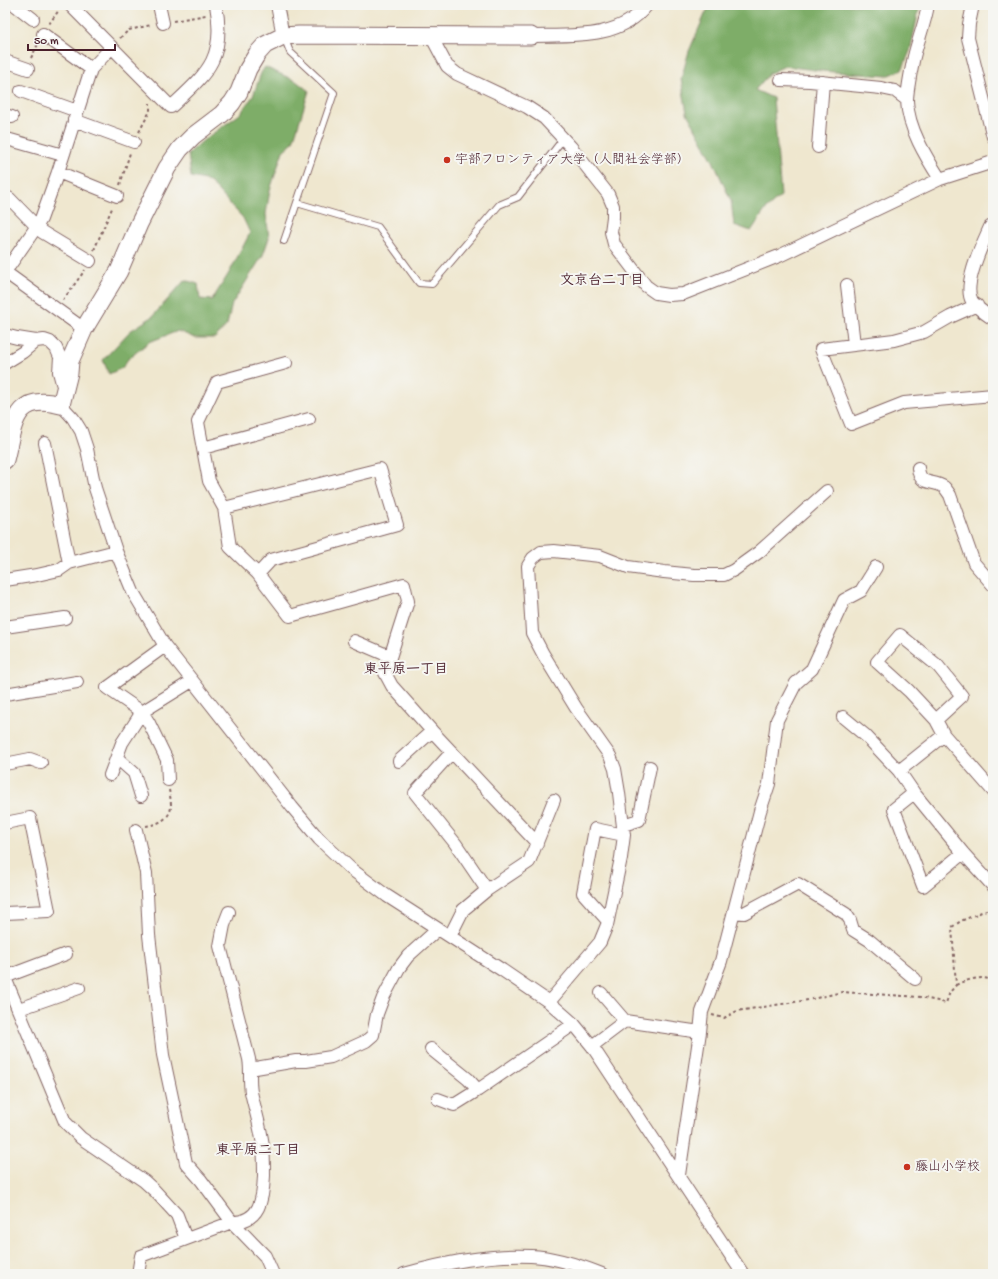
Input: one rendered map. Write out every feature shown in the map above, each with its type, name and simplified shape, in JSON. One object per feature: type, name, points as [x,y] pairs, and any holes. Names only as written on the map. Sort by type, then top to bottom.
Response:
[{"type":"street","points":[[15,5],[33,19]]},
{"type":"street","points":[[70,5],[110,48],[171,108],[201,79],[213,61],[219,36],[216,5]]},
{"type":"street","points":[[159,5],[163,23]]},
{"type":"street","points":[[277,5],[283,36]]},
{"type":"street","points":[[61,405],[66,389],[70,361],[84,329],[119,271],[139,224],[167,168],[180,150],[194,136],[222,114],[232,103],[239,92],[256,54],[265,45],[283,36],[330,34],[531,36],[594,33],[619,27],[634,17],[647,5]]},
{"type":"street","points":[[928,5],[927,17],[913,61],[907,100],[912,124],[925,155],[940,179]]},
{"type":"street","points":[[973,5],[968,38],[993,137]]},
{"type":"street","points":[[43,34],[91,69]]},
{"type":"street","points":[[431,36],[447,66],[457,74],[527,107],[544,118],[563,139],[608,194],[613,206],[611,232],[614,244],[646,286],[656,293],[669,295],[683,294],[780,256],[940,179],[993,162]]},
{"type":"street","points":[[84,329],[5,271],[37,226],[46,208],[91,69],[110,48]]},
{"type":"street","points":[[5,61],[28,69]]},
{"type":"street","points":[[781,80],[823,82],[881,88],[896,91],[907,100]]},
{"type":"street","points":[[818,147],[823,82]]},
{"type":"street","points":[[21,91],[134,142]]},
{"type":"street","points":[[7,138],[63,155]]},
{"type":"street","points":[[58,172],[117,196]]},
{"type":"street","points":[[5,196],[10,199],[42,232],[90,261]]},
{"type":"street","points":[[993,225],[990,227],[970,279],[972,301],[993,319]]},
{"type":"street","points":[[847,285],[854,344]]},
{"type":"street","points":[[977,305],[950,317],[924,332],[894,340],[821,349],[851,424],[904,403],[993,396]]},
{"type":"street","points":[[5,334],[17,338],[36,341],[44,340],[50,342],[56,348],[60,357],[59,372],[62,383],[66,389]]},
{"type":"street","points":[[5,363],[23,352],[36,341]]},
{"type":"street","points":[[286,363],[217,382],[198,422],[209,482],[224,508],[230,547],[258,574],[290,616],[404,584],[408,601],[389,656],[385,673],[392,686],[432,731],[537,843]]},
{"type":"street","points":[[5,460],[14,420],[20,412],[28,406],[40,402],[49,402],[61,405],[73,418],[81,431],[87,449],[94,488],[116,551],[133,592],[165,646],[192,681],[319,839],[351,868],[381,891],[550,1002],[574,1024],[592,1046],[679,1175],[743,1274]]},
{"type":"street","points":[[203,448],[308,419]]},
{"type":"street","points":[[45,443],[69,563]]},
{"type":"street","points":[[918,468],[919,476],[922,479],[944,488],[950,495],[974,563],[993,585]]},
{"type":"street","points":[[224,508],[380,469],[397,525],[271,560],[258,574]]},
{"type":"street","points":[[550,1002],[600,942],[608,921],[621,858],[624,830],[615,769],[610,756],[576,708],[532,633],[528,566],[533,558],[541,552],[554,551],[600,556],[628,567],[657,572],[694,575],[724,575],[734,570],[759,552],[828,491]]},
{"type":"street","points":[[5,580],[59,570],[69,563],[116,551]]},
{"type":"street","points":[[679,1175],[702,1012],[721,961],[760,810],[769,784],[777,720],[796,683],[812,669],[844,600],[861,591],[876,567]]},
{"type":"street","points":[[5,627],[65,618]]},
{"type":"street","points":[[936,720],[962,696],[938,666],[900,635],[877,662],[909,691],[936,720],[944,735],[993,792]]},
{"type":"street","points":[[354,641],[389,656]]},
{"type":"street","points":[[165,646],[107,688],[142,712],[149,723],[166,760],[168,780]]},
{"type":"street","points":[[110,775],[122,743],[142,712],[192,681]]},
{"type":"street","points":[[5,694],[77,682]]},
{"type":"street","points":[[843,717],[866,736],[899,771],[914,793],[993,888]]},
{"type":"street","points":[[399,761],[432,731]]},
{"type":"street","points":[[899,771],[944,735]]},
{"type":"street","points":[[452,752],[415,793],[455,844],[487,890]]},
{"type":"street","points":[[116,758],[134,773],[141,796]]},
{"type":"street","points":[[5,764],[30,759],[41,763]]},
{"type":"street","points":[[608,921],[583,893],[595,829],[624,830],[639,820],[650,767]]},
{"type":"street","points":[[914,793],[894,809],[923,886],[963,853]]},
{"type":"street","points":[[450,936],[463,910],[487,890],[529,862],[554,800]]},
{"type":"street","points":[[5,823],[30,818],[49,911],[5,913]]},
{"type":"street","points":[[136,830],[146,873],[149,935],[163,1055],[186,1163],[201,1180],[232,1222],[265,1256],[273,1274]]},
{"type":"street","points":[[734,912],[744,913],[798,884],[846,914],[850,920],[853,930],[869,940],[915,979]]},
{"type":"street","points":[[138,1274],[141,1256],[232,1222],[240,1222],[250,1217],[258,1210],[262,1199],[263,1145],[250,1083],[250,1069],[220,946],[224,925],[229,912]]},
{"type":"street","points":[[250,1069],[331,1057],[366,1042],[373,1035],[377,1014],[390,983],[399,968],[408,956],[438,928]]},
{"type":"street","points":[[66,954],[5,977],[65,1122],[81,1138],[144,1181],[155,1191],[177,1215],[186,1239]]},
{"type":"street","points":[[19,1009],[79,988]]},
{"type":"street","points":[[600,993],[625,1021],[700,1032]]},
{"type":"street","points":[[592,1046],[625,1021]]},
{"type":"street","points":[[438,1099],[454,1105],[574,1024]]},
{"type":"street","points":[[431,1049],[468,1079],[478,1090]]},
{"type":"street","points":[[404,1274],[424,1268],[470,1260],[531,1256],[552,1259],[585,1267],[602,1274]]},
{"type":"lane","points":[[283,36],[290,52],[334,93],[284,241]]},
{"type":"lane","points":[[297,203],[378,227],[419,283],[432,284],[499,205],[518,197],[563,139]]},
{"type":"path","points":[[136,830],[141,826],[151,826],[161,822],[166,817],[171,808],[168,780]]},
{"type":"path","points":[[956,985],[952,927],[993,907]]},
{"type":"path","points":[[702,1012],[724,1018],[737,1011],[808,1000],[842,992],[920,997],[946,1003],[950,992],[961,981],[987,978],[993,983]]},
{"type":"green space","points":[[711,5],[920,5],[910,51],[902,70],[887,76],[822,71],[785,66],[770,73],[755,90],[773,98],[781,196],[766,209],[751,231],[734,225],[731,201],[713,161],[687,113],[681,79],[689,51],[706,12]]},
{"type":"green space","points":[[265,67],[296,81],[309,91],[293,142],[283,151],[270,190],[266,214],[269,238],[263,255],[232,304],[227,325],[215,338],[195,338],[178,331],[149,342],[128,359],[122,368],[109,374],[103,360],[130,331],[152,317],[185,280],[198,284],[200,299],[212,300],[229,273],[250,233],[243,218],[209,181],[191,177],[188,154],[205,139],[240,114],[253,96],[261,73]]},
{"type":"place","name":"宇部フロンティア大学（人間社会学部）","points":[[447,160]]},
{"type":"place","name":"藤山小学校","points":[[907,1167]]},
{"type":"district","name":"文京台二丁目","points":[[602,281]]},
{"type":"district","name":"東平原一丁目","points":[[406,670]]},
{"type":"district","name":"東平原二丁目","points":[[258,1151]]}]
